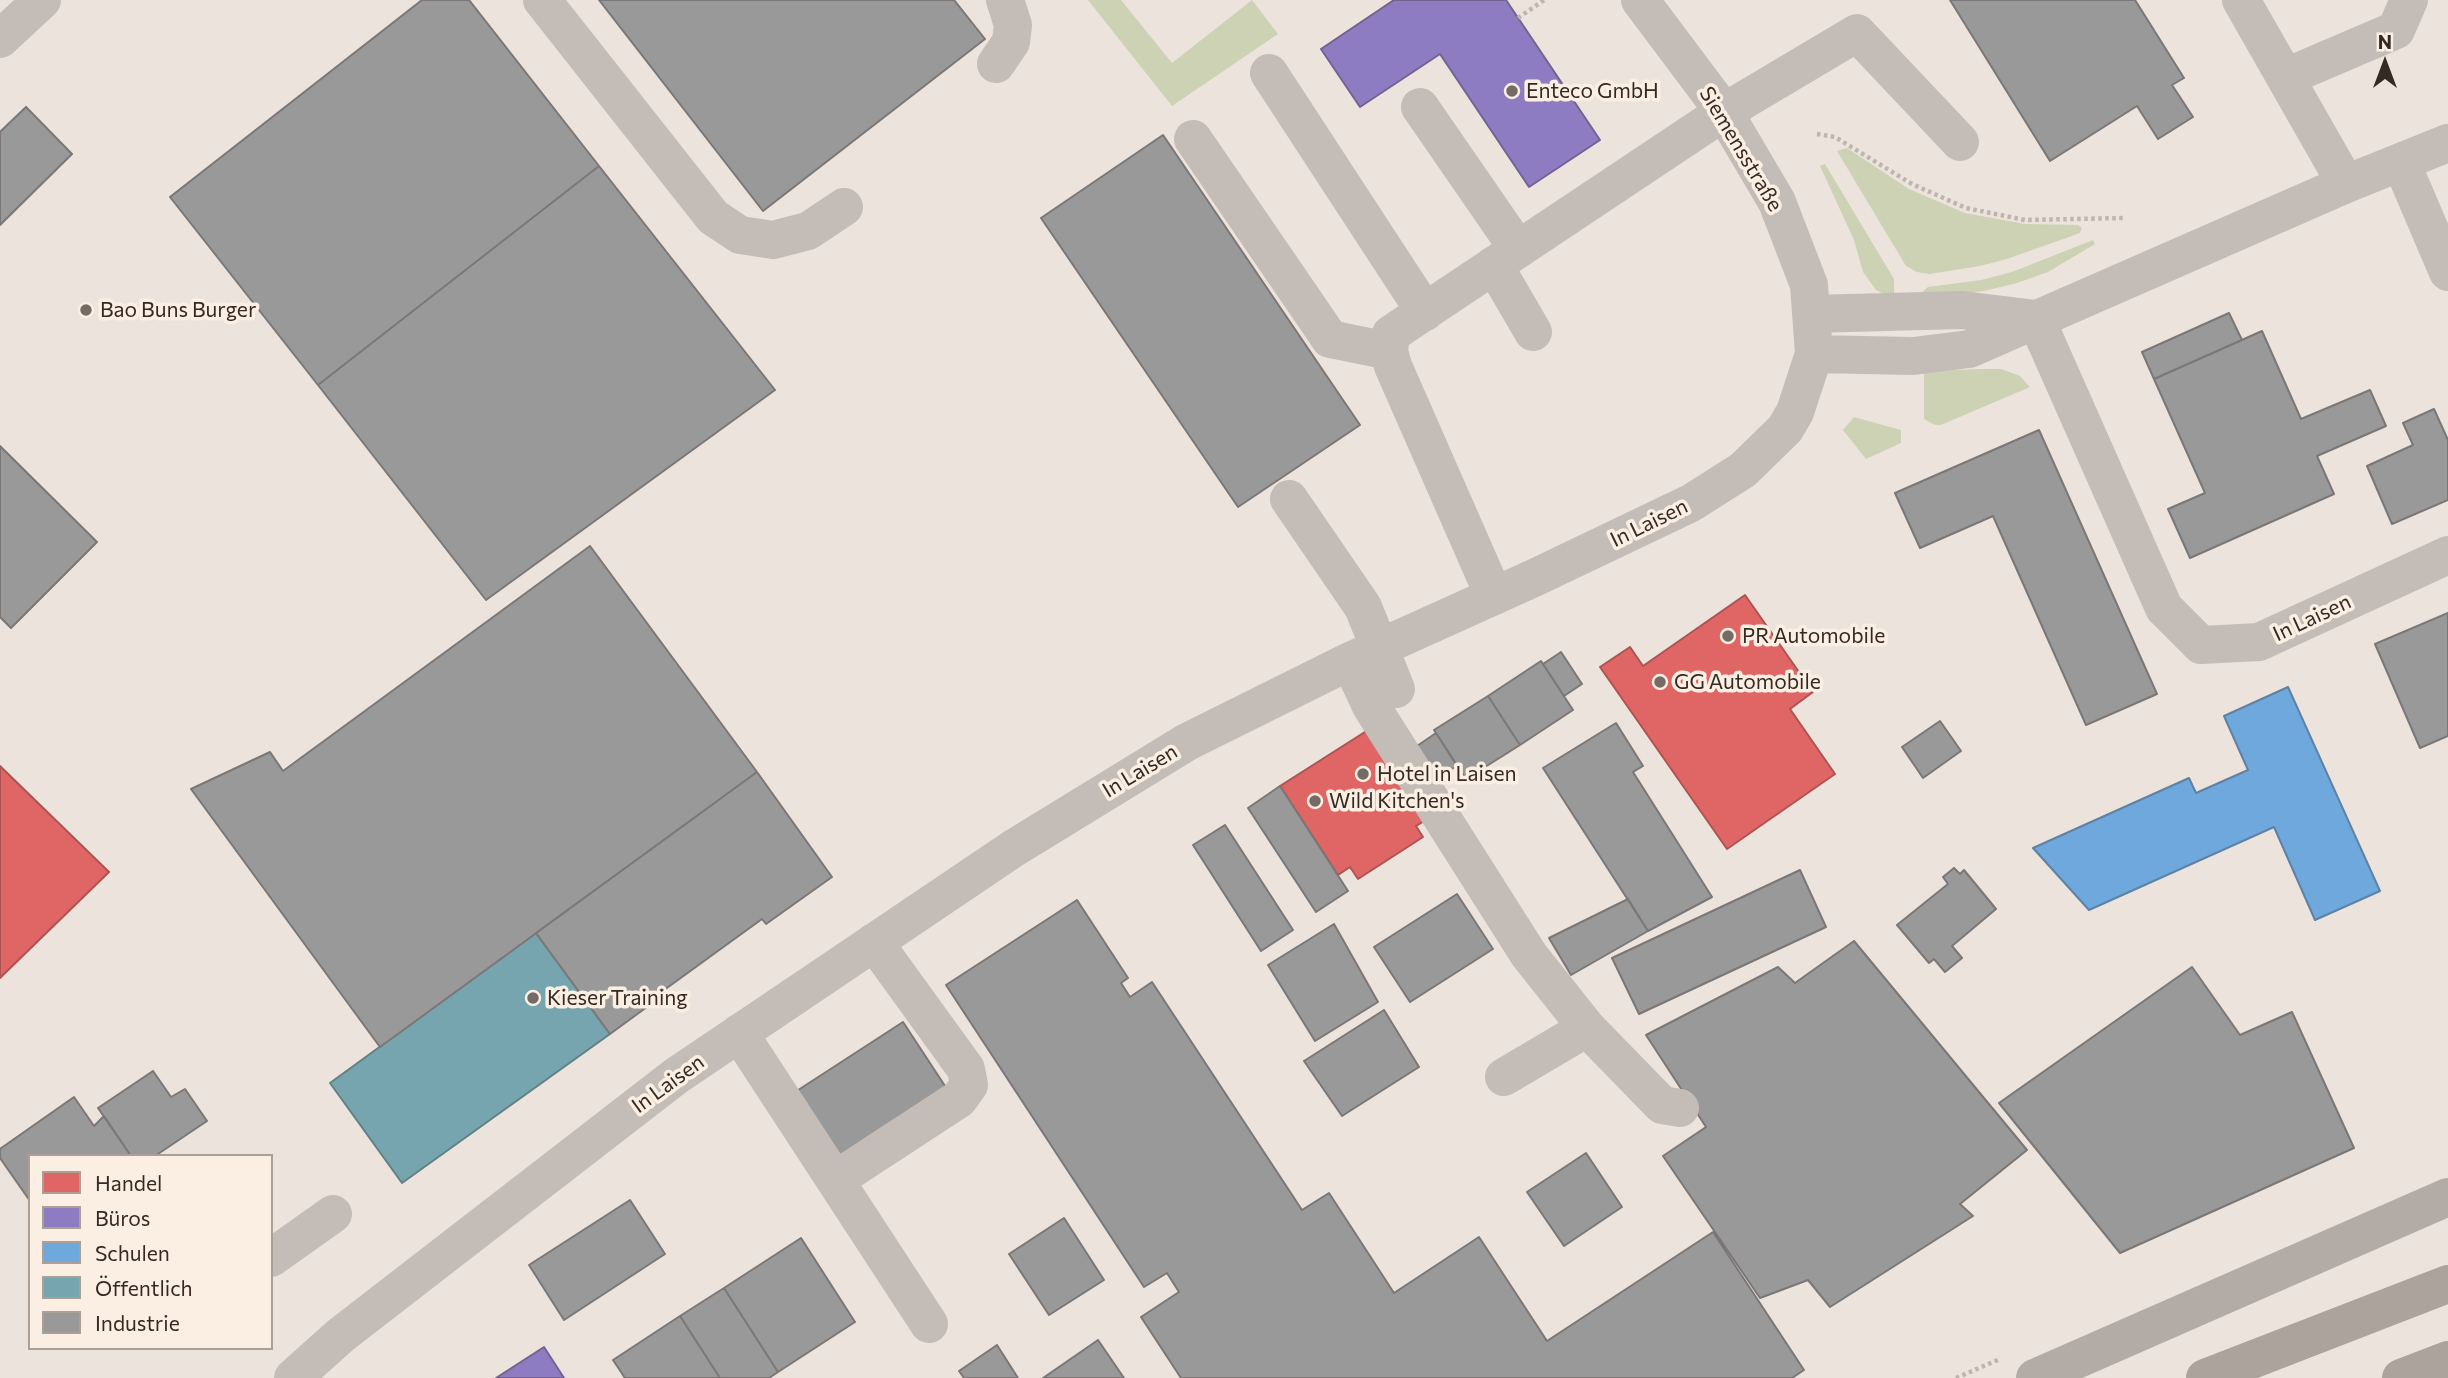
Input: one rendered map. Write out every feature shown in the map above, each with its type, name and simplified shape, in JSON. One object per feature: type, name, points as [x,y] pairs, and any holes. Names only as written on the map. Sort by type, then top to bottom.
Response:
[{"type":"highway","points":[[2205,1378],[2448,1284]]},
{"type":"highway","points":[[2401,1378],[2448,1360]]},
{"type":"main road","points":[[2035,1378],[2448,1197]]},
{"type":"street","points":[[0,39],[42,0]]},
{"type":"street","points":[[542,0],[713,217],[740,235],[773,240],[808,231],[844,207]]},
{"type":"street","points":[[996,64],[1011,42],[1013,25],[1005,0]]},
{"type":"street","name":"Siemensstraße","points":[[1640,0],[1724,112],[1777,202],[1809,285],[1814,354]]},
{"type":"street","points":[[2241,0],[2346,184]]},
{"type":"street","points":[[2286,77],[2396,30],[2409,0]]},
{"type":"street","points":[[1494,596],[1393,366],[1389,351],[1391,334],[1724,112],[1857,33],[1960,142]]},
{"type":"street","points":[[1269,73],[1424,312]]},
{"type":"street","points":[[1420,107],[1506,257],[1533,332]]},
{"type":"street","points":[[1193,139],[1331,339],[1389,351]]},
{"type":"street","points":[[1814,354],[1913,356],[1969,349],[2346,184],[2448,143]]},
{"type":"street","points":[[2401,162],[2448,272]]},
{"type":"street","points":[[1811,314],[1963,310],[2036,319]]},
{"type":"street","name":"In Laisen","points":[[2036,319],[2164,608],[2201,645],[2259,642],[2448,555]]},
{"type":"street","name":"In Laisen","points":[[293,1378],[341,1335],[676,1076],[1014,848],[1187,742],[1365,654],[1657,520],[1691,503],[1743,470],[1785,429],[1800,401],[1814,354]]},
{"type":"street","points":[[1289,499],[1363,607],[1371,706],[1529,956],[1587,1028],[1662,1105],[1680,1108]]},
{"type":"street","points":[[1365,654],[1396,689]]},
{"type":"street","points":[[835,1180],[959,1098],[969,1085],[967,1069],[874,942]]},
{"type":"street","points":[[1504,1077],[1587,1028]]},
{"type":"street","points":[[739,1033],[929,1324]]},
{"type":"street","points":[[273,1257],[333,1214]]},
{"type":"path","points":[[1518,18],[1544,0]]},
{"type":"path","points":[[1817,134],[1835,137],[1912,184],[1966,208],[2025,220],[2123,218]]},
{"type":"green space","points":[[1088,0],[1121,0],[1172,63],[1252,0],[1278,34],[1172,106]]},
{"type":"green space","points":[[1847,148],[1909,189],[1965,213],[2025,224],[2078,225],[2082,228],[2080,233],[2007,259],[1929,274],[1917,272],[1906,266],[1837,151]]},
{"type":"green space","points":[[1825,164],[1894,279],[1894,295],[1886,295],[1876,290],[1863,272],[1854,240],[1820,166]]},
{"type":"green space","points":[[2093,240],[2095,244],[2048,272],[2017,283],[1984,291],[1924,299],[1923,291],[1928,287],[1981,280],[2012,272]]},
{"type":"green space","points":[[2001,369],[2020,376],[2030,387],[1941,425],[1924,419],[1924,371]]},
{"type":"green space","points":[[1854,417],[1901,430],[1901,443],[1866,459],[1843,430]]},
{"type":"building: Handel","points":[[1745,595],[1813,692],[1790,709],[1835,774],[1727,849],[1600,667],[1630,647],[1643,666]]},
{"type":"building: Handel","points":[[1368,730],[1426,820],[1416,826],[1423,837],[1358,879],[1350,867],[1338,875],[1280,786]]},
{"type":"building: Handel","points":[[0,766],[109,872],[0,978]]},
{"type":"building: Büros","points":[[1394,0],[1506,0],[1600,140],[1529,187],[1440,54],[1360,107],[1321,49]]},
{"type":"building: Büros","points":[[544,1347],[564,1378],[496,1378]]},
{"type":"building: Schulen","points":[[2288,687],[2380,891],[2315,920],[2274,827],[2089,910],[2033,848],[2189,778],[2196,793],[2248,770],[2224,716]]},
{"type":"building: Öffentlich","points":[[536,933],[610,1034],[402,1183],[330,1083]]},
{"type":"building: Industrie","points":[[422,0],[469,0],[599,166],[318,385],[170,197]]},
{"type":"building: Industrie","points":[[599,0],[954,0],[985,39],[763,211]]},
{"type":"building: Industrie","points":[[1950,0],[2135,0],[2184,78],[2172,85],[2193,117],[2158,139],[2137,106],[2050,161]]},
{"type":"building: Industrie","points":[[26,107],[72,154],[0,225],[0,132]]},
{"type":"building: Industrie","points":[[1163,135],[1360,425],[1238,507],[1041,218]]},
{"type":"building: Industrie","points":[[599,166],[775,390],[486,600],[318,385]]},
{"type":"building: Industrie","points":[[2229,313],[2242,340],[2154,379],[2142,352]]},
{"type":"building: Industrie","points":[[2262,331],[2301,419],[2370,390],[2386,426],[2317,456],[2334,494],[2190,558],[2168,509],[2205,493],[2154,379]]},
{"type":"building: Industrie","points":[[2434,409],[2448,440],[2448,500],[2392,524],[2367,466],[2413,445],[2403,423]]},
{"type":"building: Industrie","points":[[2039,430],[2157,694],[2086,725],[1993,516],[1920,548],[1895,493]]},
{"type":"building: Industrie","points":[[0,446],[97,542],[11,628],[0,617]]},
{"type":"building: Industrie","points":[[590,546],[757,772],[380,1047],[191,789],[270,752],[283,771]]},
{"type":"building: Industrie","points":[[2448,613],[2448,736],[2420,748],[2375,644]]},
{"type":"building: Industrie","points":[[1561,652],[1582,684],[1564,696],[1543,664]]},
{"type":"building: Industrie","points":[[1541,661],[1573,710],[1520,745],[1488,696]]},
{"type":"building: Industrie","points":[[1488,696],[1520,745],[1466,779],[1434,730]]},
{"type":"building: Industrie","points":[[1940,721],[1961,751],[1923,778],[1902,747]]},
{"type":"building: Industrie","points":[[1616,723],[1643,766],[1633,772],[1712,897],[1648,931],[1543,768]]},
{"type":"building: Industrie","points":[[1436,733],[1457,766],[1437,778],[1417,746]]},
{"type":"building: Industrie","points":[[757,772],[832,877],[766,924],[762,919],[660,993],[662,996],[610,1034],[536,933]]},
{"type":"building: Industrie","points":[[1280,786],[1348,891],[1316,912],[1248,808]]},
{"type":"building: Industrie","points":[[1225,825],[1293,930],[1261,951],[1193,845]]},
{"type":"building: Industrie","points":[[1954,868],[1960,874],[1964,870],[1996,909],[1952,946],[1962,958],[1945,972],[1934,959],[1929,963],[1897,925],[1948,884],[1943,877]]},
{"type":"building: Industrie","points":[[1800,870],[1826,927],[1639,1014],[1612,958]]},
{"type":"building: Industrie","points":[[1457,894],[1493,949],[1410,1002],[1374,947]]},
{"type":"building: Industrie","points":[[1628,899],[1648,931],[1571,975],[1549,938]]},
{"type":"building: Industrie","points":[[1077,900],[1128,978],[1121,983],[1130,997],[1152,982],[1302,1210],[1329,1193],[1394,1293],[1479,1237],[1547,1341],[1713,1232],[1804,1370],[1792,1378],[1181,1378],[1141,1317],[1179,1292],[1167,1273],[1144,1287],[946,985]]},
{"type":"building: Industrie","points":[[1334,924],[1378,1002],[1315,1041],[1268,965]]},
{"type":"building: Industrie","points":[[1854,941],[2027,1150],[1960,1204],[1973,1216],[1830,1307],[1808,1280],[1760,1298],[1663,1156],[1706,1127],[1646,1035],[1778,967],[1795,983]]},
{"type":"building: Industrie","points":[[2192,967],[2240,1035],[2292,1012],[2354,1148],[2120,1253],[1999,1103]]},
{"type":"building: Industrie","points":[[1384,1010],[1419,1067],[1342,1116],[1304,1061]]},
{"type":"building: Industrie","points":[[903,1022],[947,1089],[836,1161],[792,1094]]},
{"type":"building: Industrie","points":[[153,1071],[171,1097],[185,1089],[207,1121],[158,1154],[130,1154],[98,1108]]},
{"type":"building: Industrie","points":[[74,1097],[94,1126],[104,1116],[130,1154],[28,1154],[28,1198],[0,1158],[0,1149]]},
{"type":"building: Industrie","points":[[1586,1153],[1622,1207],[1564,1246],[1527,1192]]},
{"type":"building: Industrie","points":[[630,1200],[665,1254],[564,1320],[529,1265]]},
{"type":"building: Industrie","points":[[1064,1218],[1104,1280],[1049,1315],[1009,1254]]},
{"type":"building: Industrie","points":[[801,1238],[855,1322],[778,1372],[724,1288]]},
{"type":"building: Industrie","points":[[724,1288],[778,1372],[769,1378],[720,1378],[680,1316]]},
{"type":"building: Industrie","points":[[680,1316],[720,1378],[625,1378],[613,1360]]},
{"type":"building: Industrie","points":[[1098,1340],[1124,1378],[1043,1378]]},
{"type":"building: Industrie","points":[[997,1345],[1018,1378],[964,1378],[959,1371]]},
{"type":"place","name":"Enteco GmbH","points":[[1512,91]]},
{"type":"place","name":"Bao Buns Burger","points":[[86,310]]},
{"type":"place","name":"PR Automobile","points":[[1728,636]]},
{"type":"place","name":"GG Automobile","points":[[1660,682]]},
{"type":"place","name":"Hotel in Laisen","points":[[1363,774]]},
{"type":"place","name":"Wild Kitchen's","points":[[1315,801]]},
{"type":"place","name":"Kieser Training","points":[[533,998]]}]
